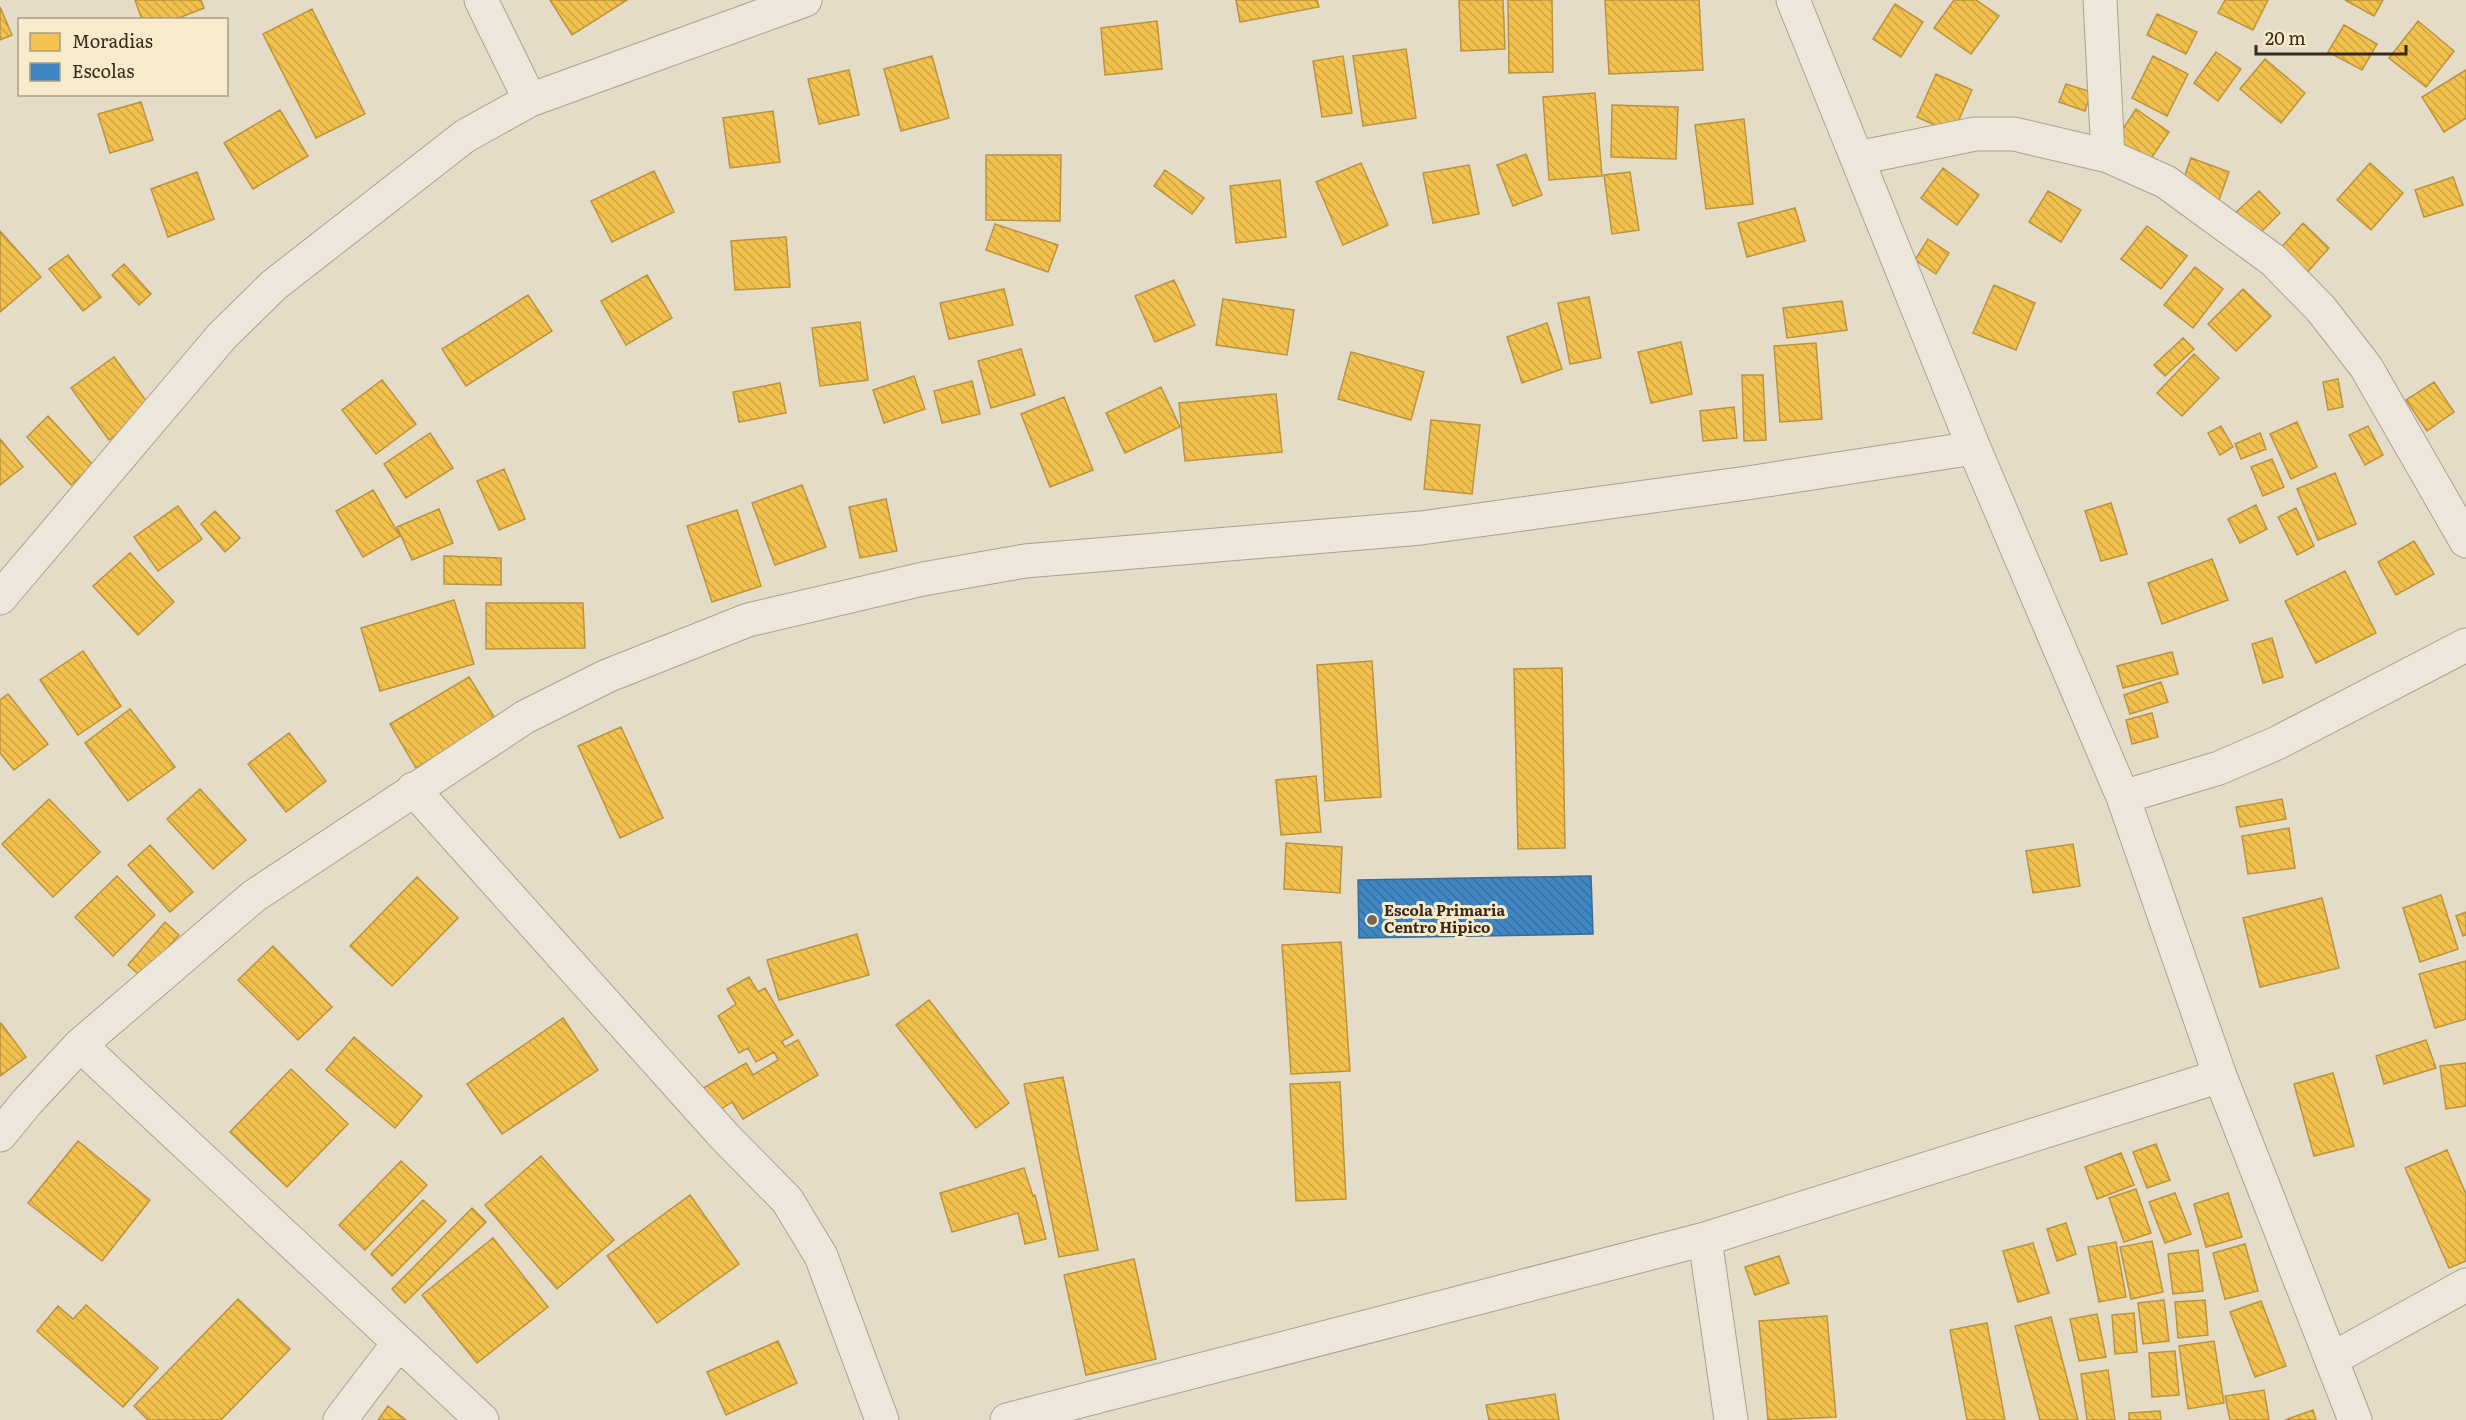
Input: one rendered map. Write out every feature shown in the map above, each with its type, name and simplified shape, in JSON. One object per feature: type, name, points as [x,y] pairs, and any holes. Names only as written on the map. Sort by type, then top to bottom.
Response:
[{"type":"street","points":[[481,0],[530,99]]},
{"type":"street","points":[[0,598],[222,336],[274,285],[465,136],[530,99],[805,0]]},
{"type":"street","points":[[1793,0],[1974,448],[2123,797],[2220,1076],[2355,1420]]},
{"type":"street","points":[[2100,0],[2108,156]]},
{"type":"street","points":[[1858,158],[1975,134],[2014,134],[2108,156],[2166,182],[2273,260],[2320,309],[2366,367],[2466,541]]},
{"type":"street","points":[[0,1136],[27,1102],[80,1045],[254,896],[525,717],[607,676],[748,620],[923,579],[1025,561],[1421,528],[1754,482],[1974,448]]},
{"type":"street","points":[[2123,797],[2220,768],[2267,747],[2466,645]]},
{"type":"street","points":[[413,789],[725,1137],[787,1200],[821,1256],[882,1420]]},
{"type":"street","points":[[80,1045],[482,1420]]},
{"type":"street","points":[[1007,1420],[1705,1239],[2220,1076]]},
{"type":"street","points":[[1705,1239],[1731,1420]]},
{"type":"street","points":[[2332,1359],[2466,1285]]},
{"type":"street","points":[[340,1420],[398,1344]]},
{"type":"building: Moradias","points":[[135,0],[201,0],[204,8],[179,18],[141,18]]},
{"type":"building: Moradias","points":[[550,0],[627,0],[572,35]]},
{"type":"building: Moradias","points":[[1236,0],[1317,0],[1319,7],[1240,22]]},
{"type":"building: Moradias","points":[[1459,0],[1503,0],[1505,49],[1461,51]]},
{"type":"building: Moradias","points":[[1508,0],[1552,0],[1553,72],[1509,73]]},
{"type":"building: Moradias","points":[[1605,0],[1699,0],[1703,70],[1609,74]]},
{"type":"building: Moradias","points":[[1954,0],[1976,0],[1999,16],[1971,54],[1934,28]]},
{"type":"building: Moradias","points":[[2225,0],[2268,0],[2253,30],[2218,13]]},
{"type":"building: Moradias","points":[[2345,0],[2383,0],[2374,16]]},
{"type":"building: Moradias","points":[[1895,4],[1923,22],[1901,57],[1873,39]]},
{"type":"building: Moradias","points":[[0,7],[12,35],[0,40]]},
{"type":"building: Moradias","points":[[312,9],[365,114],[316,138],[263,34]]},
{"type":"building: Moradias","points":[[2157,14],[2197,32],[2186,54],[2147,35]]},
{"type":"building: Moradias","points":[[1157,21],[1162,69],[1105,75],[1101,28]]},
{"type":"building: Moradias","points":[[2418,21],[2454,51],[2426,87],[2389,58]]},
{"type":"building: Moradias","points":[[2344,25],[2377,44],[2362,70],[2328,52]]},
{"type":"building: Moradias","points":[[1406,49],[1416,118],[1363,126],[1353,56]]},
{"type":"building: Moradias","points":[[2216,52],[2241,69],[2218,101],[2194,83]]},
{"type":"building: Moradias","points":[[932,56],[949,118],[901,131],[884,69]]},
{"type":"building: Moradias","points":[[1343,56],[1352,113],[1322,117],[1313,61]]},
{"type":"building: Moradias","points":[[2153,56],[2188,74],[2167,116],[2132,98]]},
{"type":"building: Moradias","points":[[2265,59],[2305,93],[2281,123],[2240,89]]},
{"type":"building: Moradias","points":[[849,70],[859,115],[819,124],[808,79]]},
{"type":"building: Moradias","points":[[2466,70],[2466,118],[2444,132],[2422,97]]},
{"type":"building: Moradias","points":[[1936,74],[1972,90],[1953,133],[1917,117]]},
{"type":"building: Moradias","points":[[2066,84],[2091,92],[2085,111],[2059,102]]},
{"type":"building: Moradias","points":[[1595,93],[1602,176],[1549,180],[1543,97]]},
{"type":"building: Moradias","points":[[141,102],[153,140],[110,153],[98,114]]},
{"type":"building: Moradias","points":[[1612,105],[1678,107],[1676,159],[1611,157]]},
{"type":"building: Moradias","points":[[2136,109],[2169,132],[2148,163],[2115,141]]},
{"type":"building: Moradias","points":[[280,110],[308,156],[253,189],[224,143]]},
{"type":"building: Moradias","points":[[773,111],[780,162],[730,168],[723,118]]},
{"type":"building: Moradias","points":[[1744,119],[1753,204],[1706,209],[1695,125]]},
{"type":"building: Moradias","points":[[1526,154],[1542,195],[1513,206],[1497,165]]},
{"type":"building: Moradias","points":[[986,155],[1061,155],[1060,221],[986,220]]},
{"type":"building: Moradias","points":[[2191,158],[2229,172],[2218,203],[2180,189]]},
{"type":"building: Moradias","points":[[1361,163],[1388,225],[1343,245],[1316,182]]},
{"type":"building: Moradias","points":[[2370,163],[2403,193],[2371,230],[2337,200]]},
{"type":"building: Moradias","points":[[1469,165],[1479,214],[1433,223],[1423,173]]},
{"type":"building: Moradias","points":[[1943,168],[1979,195],[1957,225],[1921,198]]},
{"type":"building: Moradias","points":[[1165,170],[1204,198],[1192,214],[1154,186]]},
{"type":"building: Moradias","points":[[654,171],[674,212],[612,242],[591,201]]},
{"type":"building: Moradias","points":[[197,172],[214,219],[168,237],[151,189]]},
{"type":"building: Moradias","points":[[1630,172],[1639,230],[1612,234],[1604,175]]},
{"type":"building: Moradias","points":[[2453,177],[2463,205],[2424,217],[2415,190]]},
{"type":"building: Moradias","points":[[1280,180],[1286,237],[1236,243],[1230,186]]},
{"type":"building: Moradias","points":[[2048,191],[2081,210],[2061,242],[2029,222]]},
{"type":"building: Moradias","points":[[2259,191],[2280,213],[2254,239],[2232,216]]},
{"type":"building: Moradias","points":[[1795,208],[1805,241],[1747,257],[1738,223]]},
{"type":"building: Moradias","points":[[2303,223],[2329,248],[2305,275],[2278,251]]},
{"type":"building: Moradias","points":[[995,224],[1058,245],[1048,272],[986,250]]},
{"type":"building: Moradias","points":[[2147,226],[2187,256],[2161,289],[2121,259]]},
{"type":"building: Moradias","points":[[0,231],[41,277],[0,312]]},
{"type":"building: Moradias","points":[[786,237],[790,287],[735,290],[731,241]]},
{"type":"building: Moradias","points":[[1928,239],[1949,253],[1936,274],[1915,260]]},
{"type":"building: Moradias","points":[[68,255],[101,297],[83,311],[49,269]]},
{"type":"building: Moradias","points":[[124,264],[151,294],[139,305],[112,275]]},
{"type":"building: Moradias","points":[[2195,267],[2223,289],[2193,328],[2164,305]]},
{"type":"building: Moradias","points":[[647,275],[672,318],[626,345],[601,301]]},
{"type":"building: Moradias","points":[[1174,280],[1195,325],[1155,342],[1135,296]]},
{"type":"building: Moradias","points":[[1994,285],[2035,303],[2016,350],[1973,333]]},
{"type":"building: Moradias","points":[[1004,289],[1013,325],[949,339],[940,303]]},
{"type":"building: Moradias","points":[[2243,289],[2271,316],[2236,351],[2208,324]]},
{"type":"building: Moradias","points":[[528,295],[552,331],[466,386],[442,349]]},
{"type":"building: Moradias","points":[[1589,297],[1601,358],[1570,364],[1558,303]]},
{"type":"building: Moradias","points":[[1223,299],[1294,310],[1287,355],[1216,345]]},
{"type":"building: Moradias","points":[[1842,301],[1847,330],[1787,338],[1783,308]]},
{"type":"building: Moradias","points":[[860,322],[868,380],[820,386],[812,328]]},
{"type":"building: Moradias","points":[[1547,323],[1562,369],[1522,383],[1507,337]]},
{"type":"building: Moradias","points":[[2183,338],[2194,349],[2165,376],[2154,365]]},
{"type":"building: Moradias","points":[[1681,342],[1692,394],[1651,403],[1638,352]]},
{"type":"building: Moradias","points":[[1816,343],[1822,419],[1780,422],[1774,346]]},
{"type":"building: Moradias","points":[[1021,349],[1035,395],[991,408],[978,361]]},
{"type":"building: Moradias","points":[[1351,352],[1424,372],[1411,420],[1338,399]]},
{"type":"building: Moradias","points":[[2194,354],[2219,378],[2182,416],[2157,393]]},
{"type":"building: Moradias","points":[[114,357],[152,409],[109,440],[71,388]]},
{"type":"building: Moradias","points":[[1742,375],[1763,375],[1766,440],[1744,441]]},
{"type":"building: Moradias","points":[[914,376],[925,409],[884,423],[873,390]]},
{"type":"building: Moradias","points":[[2338,379],[2343,407],[2328,410],[2323,382]]},
{"type":"building: Moradias","points":[[382,380],[416,424],[376,454],[342,410]]},
{"type":"building: Moradias","points":[[972,381],[980,414],[942,423],[934,391]]},
{"type":"building: Moradias","points":[[2434,382],[2454,412],[2427,431],[2406,400]]},
{"type":"building: Moradias","points":[[780,383],[786,413],[739,422],[733,392]]},
{"type":"building: Moradias","points":[[1161,387],[1180,427],[1125,453],[1106,413]]},
{"type":"building: Moradias","points":[[1276,394],[1282,452],[1185,461],[1179,403]]},
{"type":"building: Moradias","points":[[1064,397],[1093,470],[1050,487],[1021,414]]},
{"type":"building: Moradias","points":[[1734,407],[1737,438],[1703,441],[1700,411]]},
{"type":"building: Moradias","points":[[48,416],[93,465],[71,485],[27,437]]},
{"type":"building: Moradias","points":[[1431,420],[1480,425],[1472,494],[1424,489]]},
{"type":"building: Moradias","points":[[2297,422],[2317,467],[2291,479],[2270,434]]},
{"type":"building: Moradias","points":[[2221,426],[2233,447],[2220,455],[2208,433]]},
{"type":"building: Moradias","points":[[2368,426],[2383,455],[2365,465],[2349,435]]},
{"type":"building: Moradias","points":[[430,433],[453,468],[406,498],[384,464]]},
{"type":"building: Moradias","points":[[2260,433],[2266,449],[2241,459],[2235,444]]},
{"type":"building: Moradias","points":[[0,439],[23,467],[0,485]]},
{"type":"building: Moradias","points":[[2272,459],[2284,487],[2263,496],[2251,467]]},
{"type":"building: Moradias","points":[[504,469],[525,519],[499,530],[477,481]]},
{"type":"building: Moradias","points":[[2335,473],[2356,524],[2318,540],[2297,489]]},
{"type":"building: Moradias","points":[[802,485],[826,547],[775,565],[752,503]]},
{"type":"building: Moradias","points":[[373,490],[400,536],[363,557],[336,511]]},
{"type":"building: Moradias","points":[[886,499],[897,551],[860,558],[849,507]]},
{"type":"building: Moradias","points":[[2111,503],[2127,554],[2101,561],[2085,511]]},
{"type":"building: Moradias","points":[[2256,505],[2267,529],[2240,543],[2228,519]]},
{"type":"building: Moradias","points":[[178,506],[202,539],[158,571],[134,537]]},
{"type":"building: Moradias","points":[[2296,508],[2314,546],[2297,555],[2278,517]]},
{"type":"building: Moradias","points":[[439,509],[453,543],[412,560],[397,527]]},
{"type":"building: Moradias","points":[[737,510],[761,586],[712,602],[687,526]]},
{"type":"building: Moradias","points":[[215,511],[240,538],[225,552],[201,524]]},
{"type":"building: Moradias","points":[[2414,541],[2434,574],[2396,595],[2378,562]]},
{"type":"building: Moradias","points":[[130,553],[174,602],[138,635],[93,586]]},
{"type":"building: Moradias","points":[[444,556],[501,558],[501,585],[444,584]]},
{"type":"building: Moradias","points":[[2212,559],[2228,600],[2162,624],[2148,583]]},
{"type":"building: Moradias","points":[[2345,571],[2376,633],[2316,663],[2285,601]]},
{"type":"building: Moradias","points":[[454,600],[474,664],[380,691],[361,628]]},
{"type":"building: Moradias","points":[[486,603],[583,603],[585,648],[486,649]]},
{"type":"building: Moradias","points":[[2272,638],[2283,677],[2263,683],[2252,644]]},
{"type":"building: Moradias","points":[[83,651],[121,706],[78,735],[40,680]]},
{"type":"building: Moradias","points":[[2172,652],[2178,674],[2123,688],[2117,666]]},
{"type":"building: Moradias","points":[[1372,661],[1381,797],[1325,801],[1317,665]]},
{"type":"building: Moradias","points":[[1562,668],[1565,848],[1518,849],[1514,669]]},
{"type":"building: Moradias","points":[[469,677],[496,720],[416,768],[390,724]]},
{"type":"building: Moradias","points":[[2161,682],[2168,702],[2130,714],[2124,695]]},
{"type":"building: Moradias","points":[[8,694],[48,744],[14,770],[0,753],[0,700]]},
{"type":"building: Moradias","points":[[130,709],[175,767],[128,801],[85,743]]},
{"type":"building: Moradias","points":[[2152,713],[2158,737],[2132,744],[2126,720]]},
{"type":"building: Moradias","points":[[621,727],[663,818],[620,838],[578,746]]},
{"type":"building: Moradias","points":[[289,733],[326,781],[286,812],[248,764]]},
{"type":"building: Moradias","points":[[1316,776],[1321,832],[1281,835],[1276,780]]},
{"type":"building: Moradias","points":[[200,789],[246,840],[213,869],[167,819]]},
{"type":"building: Moradias","points":[[49,799],[100,852],[53,897],[2,844]]},
{"type":"building: Moradias","points":[[2282,799],[2286,819],[2240,827],[2236,807]]},
{"type":"building: Moradias","points":[[2289,828],[2295,868],[2248,874],[2242,836]]},
{"type":"building: Moradias","points":[[1286,843],[1342,847],[1340,893],[1284,889]]},
{"type":"building: Moradias","points":[[2073,844],[2080,886],[2033,893],[2026,851]]},
{"type":"building: Moradias","points":[[150,845],[193,892],[170,912],[128,865]]},
{"type":"building: Moradias","points":[[117,876],[155,915],[113,956],[75,917]]},
{"type":"building: Moradias","points":[[417,877],[458,918],[392,986],[350,946]]},
{"type":"building: Moradias","points":[[2441,895],[2458,949],[2420,962],[2403,908]]},
{"type":"building: Moradias","points":[[2322,898],[2339,968],[2260,987],[2243,918]]},
{"type":"building: Moradias","points":[[2466,912],[2466,935],[2463,936],[2456,916]]},
{"type":"building: Moradias","points":[[165,922],[179,935],[142,977],[128,965]]},
{"type":"building: Moradias","points":[[857,934],[869,975],[779,1000],[767,960]]},
{"type":"building: Moradias","points":[[1341,942],[1350,1071],[1291,1074],[1282,945]]},
{"type":"building: Moradias","points":[[273,946],[332,1007],[298,1040],[238,980]]},
{"type":"building: Moradias","points":[[2466,961],[2466,1019],[2435,1028],[2419,974]]},
{"type":"building: Moradias","points":[[749,977],[758,992],[765,988],[793,1035],[782,1041],[785,1047],[798,1040],[818,1075],[743,1119],[732,1102],[714,1114],[700,1090],[746,1063],[753,1075],[778,1060],[774,1052],[756,1062],[748,1048],[739,1053],[718,1016],[736,1004],[727,989]]},
{"type":"building: Moradias","points":[[929,1000],[1009,1103],[976,1128],[896,1025]]},
{"type":"building: Moradias","points":[[563,1018],[598,1070],[502,1134],[467,1084]]},
{"type":"building: Moradias","points":[[0,1024],[26,1057],[0,1076]]},
{"type":"building: Moradias","points":[[354,1037],[422,1096],[395,1128],[326,1070]]},
{"type":"building: Moradias","points":[[2426,1040],[2436,1068],[2384,1084],[2376,1056]]},
{"type":"building: Moradias","points":[[2466,1063],[2466,1106],[2446,1109],[2440,1066]]},
{"type":"building: Moradias","points":[[291,1069],[348,1124],[287,1187],[230,1132]]},
{"type":"building: Moradias","points":[[2333,1073],[2354,1146],[2314,1156],[2294,1084]]},
{"type":"building: Moradias","points":[[1063,1077],[1098,1250],[1059,1257],[1024,1084]]},
{"type":"building: Moradias","points":[[1340,1082],[1346,1199],[1296,1201],[1290,1084]]},
{"type":"building: Moradias","points":[[78,1141],[150,1200],[102,1261],[28,1203]]},
{"type":"building: Moradias","points":[[2156,1144],[2170,1180],[2147,1188],[2133,1152]]},
{"type":"building: Moradias","points":[[2447,1150],[2466,1194],[2466,1261],[2449,1268],[2405,1168]]},
{"type":"building: Moradias","points":[[2121,1153],[2134,1185],[2097,1199],[2085,1167]]},
{"type":"building: Moradias","points":[[541,1156],[614,1240],[557,1289],[485,1205]]},
{"type":"building: Moradias","points":[[401,1161],[427,1185],[365,1250],[339,1225]]},
{"type":"building: Moradias","points":[[1024,1168],[1033,1196],[1035,1195],[1046,1239],[1025,1244],[1018,1213],[952,1232],[940,1193]]},
{"type":"building: Moradias","points":[[2136,1189],[2151,1233],[2124,1242],[2109,1198]]},
{"type":"building: Moradias","points":[[2175,1193],[2191,1234],[2165,1243],[2149,1202]]},
{"type":"building: Moradias","points":[[2228,1193],[2242,1237],[2206,1247],[2194,1204]]},
{"type":"building: Moradias","points":[[690,1195],[739,1264],[657,1323],[607,1256]]},
{"type":"building: Moradias","points":[[423,1200],[446,1221],[392,1276],[371,1254]]},
{"type":"building: Moradias","points":[[472,1208],[486,1222],[405,1303],[392,1289]]},
{"type":"building: Moradias","points":[[2066,1223],[2076,1254],[2057,1261],[2047,1229]]},
{"type":"building: Moradias","points":[[493,1238],[548,1307],[477,1363],[422,1295]]},
{"type":"building: Moradias","points":[[2152,1241],[2163,1292],[2131,1299],[2120,1247]]},
{"type":"building: Moradias","points":[[2116,1242],[2126,1297],[2099,1302],[2088,1247]]},
{"type":"building: Moradias","points":[[2033,1243],[2049,1293],[2018,1302],[2003,1251]]},
{"type":"building: Moradias","points":[[2245,1244],[2258,1291],[2225,1299],[2213,1253]]},
{"type":"building: Moradias","points":[[2198,1250],[2203,1291],[2173,1294],[2168,1254]]},
{"type":"building: Moradias","points":[[1779,1256],[1789,1283],[1755,1295],[1745,1267]]},
{"type":"building: Moradias","points":[[1134,1259],[1156,1359],[1086,1375],[1064,1275]]},
{"type":"building: Moradias","points":[[238,1299],[290,1349],[221,1420],[148,1420],[134,1406]]},
{"type":"building: Moradias","points":[[2164,1300],[2169,1341],[2143,1344],[2138,1303]]},
{"type":"building: Moradias","points":[[2205,1300],[2208,1335],[2178,1338],[2175,1302]]},
{"type":"building: Moradias","points":[[2261,1301],[2286,1366],[2255,1377],[2230,1312]]},
{"type":"building: Moradias","points":[[86,1305],[158,1368],[123,1407],[37,1331],[58,1306],[73,1319]]},
{"type":"building: Moradias","points":[[2134,1313],[2137,1352],[2115,1354],[2112,1315]]},
{"type":"building: Moradias","points":[[2097,1314],[2106,1357],[2079,1361],[2070,1319]]},
{"type":"building: Moradias","points":[[1827,1316],[1836,1417],[1768,1420],[1759,1321]]},
{"type":"building: Moradias","points":[[2051,1317],[2078,1420],[2040,1420],[2015,1326]]},
{"type":"building: Moradias","points":[[1987,1323],[2005,1420],[1967,1420],[1950,1330]]},
{"type":"building: Moradias","points":[[778,1341],[797,1383],[726,1415],[707,1372]]},
{"type":"building: Moradias","points":[[2214,1341],[2224,1403],[2188,1409],[2179,1346]]},
{"type":"building: Moradias","points":[[2175,1351],[2179,1395],[2152,1397],[2149,1353]]},
{"type":"building: Moradias","points":[[2108,1370],[2115,1420],[2087,1420],[2081,1374]]},
{"type":"building: Moradias","points":[[2264,1390],[2269,1420],[2230,1420],[2225,1396]]},
{"type":"building: Moradias","points":[[1555,1394],[1559,1420],[1489,1420],[1486,1405]]},
{"type":"building: Moradias","points":[[388,1406],[406,1420],[378,1420]]},
{"type":"building: Moradias","points":[[2313,1410],[2316,1420],[2285,1420]]},
{"type":"building: Moradias","points":[[2160,1411],[2161,1420],[2129,1420],[2129,1413]]},
{"type":"building: Escolas","points":[[1591,876],[1593,934],[1359,938],[1358,880]]},
{"type":"place","name":"Escola Primaria Centro Hipico","points":[[1372,920]]}]
